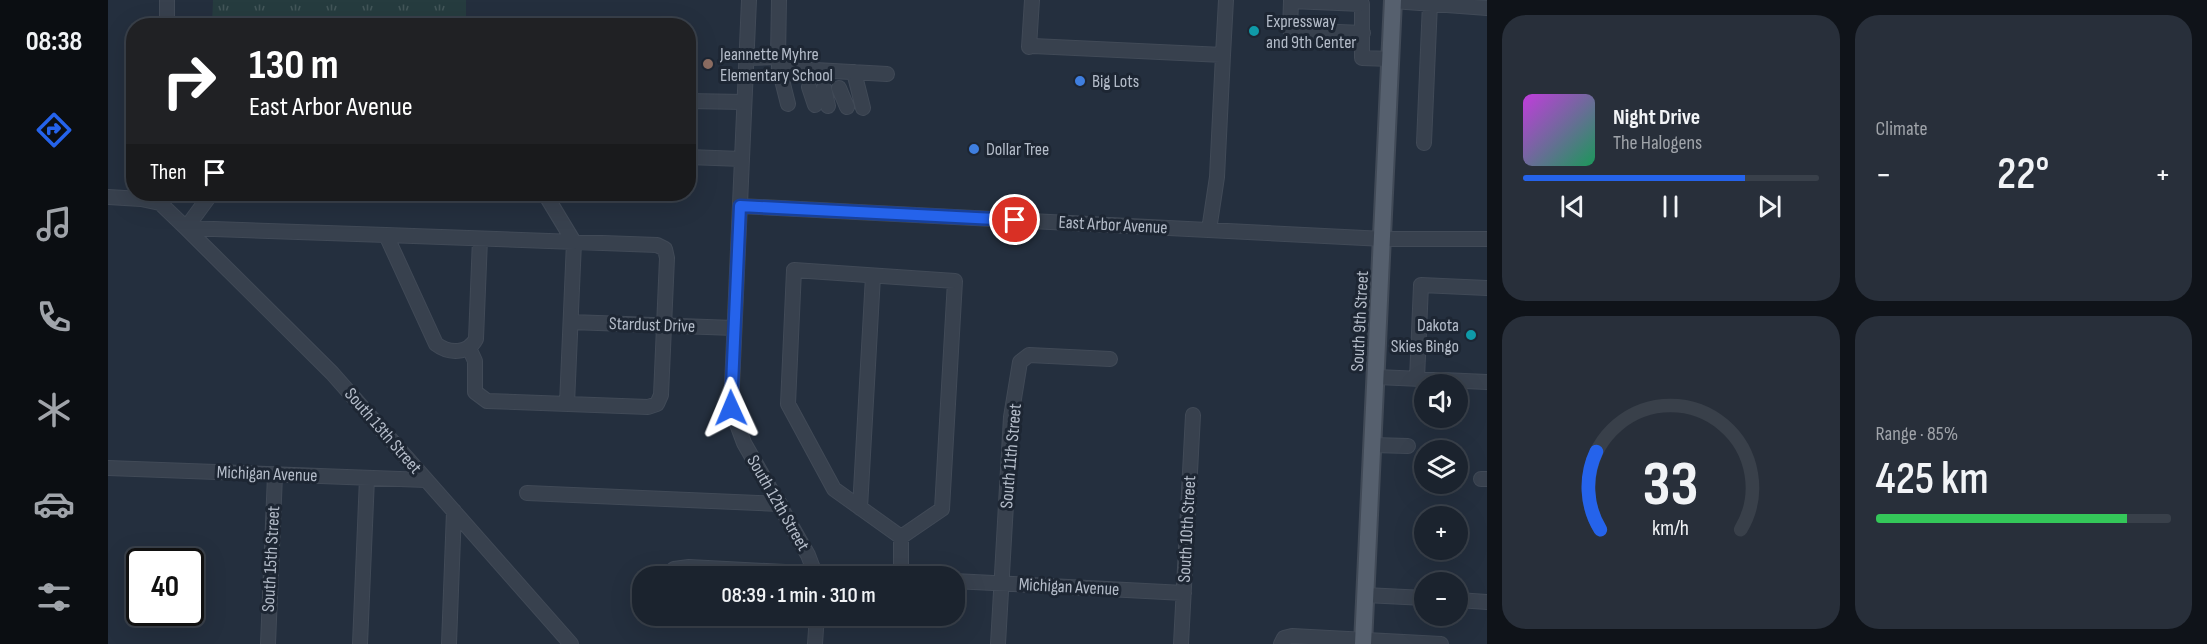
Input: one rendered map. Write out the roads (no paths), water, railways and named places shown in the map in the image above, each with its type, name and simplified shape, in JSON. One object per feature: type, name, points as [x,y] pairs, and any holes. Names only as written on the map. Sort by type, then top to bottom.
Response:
[{"type":"main road","name":"South 9th Street","points":[[1363,642],[1384,239],[1393,0]]},
{"type":"street","points":[[167,18],[168,0]]},
{"type":"street","name":"South 12th Street","points":[[749,0],[730,394],[735,423],[748,452],[780,504],[811,566]]},
{"type":"street","points":[[778,0],[778,62],[788,104]]},
{"type":"street","points":[[1209,230],[1217,177],[1226,0]]},
{"type":"street","points":[[1363,33],[1290,30],[1291,0],[1362,2],[1363,33],[1362,58],[1391,59]]},
{"type":"street","points":[[1393,0],[1438,2],[1487,8]]},
{"type":"street","points":[[1424,143],[1438,2]]},
{"type":"street","points":[[1029,4],[1031,46],[1224,55]]},
{"type":"street","points":[[746,58],[778,62],[820,78],[847,107]]},
{"type":"street","points":[[820,78],[854,72],[887,74]]},
{"type":"street","points":[[854,72],[863,108]]},
{"type":"street","points":[[820,78],[821,106]]},
{"type":"street","points":[[696,101],[744,102]]},
{"type":"street","points":[[696,157],[742,159]]},
{"type":"street","points":[[108,197],[126,198]]},
{"type":"street","name":"South 13th Street","points":[[163,201],[186,228],[316,356],[571,644]]},
{"type":"street","points":[[186,228],[206,201]]},
{"type":"street","points":[[549,201],[574,243],[567,404]]},
{"type":"street","name":"East Arbor Avenue","points":[[740,206],[1384,239],[1487,239]]},
{"type":"street","points":[[186,228],[657,245],[665,249],[668,258],[661,395],[657,404],[648,407],[482,399],[475,392],[475,361],[469,348]]},
{"type":"street","points":[[386,235],[436,345],[449,351],[469,348],[476,339],[480,239]]},
{"type":"street","points":[[794,270],[955,281],[942,509],[901,537],[834,489],[788,404],[794,270]]},
{"type":"street","points":[[860,508],[873,276]]},
{"type":"street","points":[[1417,374],[1421,285],[1487,288]]},
{"type":"street","name":"Stardust Drive","points":[[571,322],[734,328]]},
{"type":"street","name":"South 11th Street","points":[[999,644],[1011,417],[1020,362],[1029,355],[1110,359]]},
{"type":"street","points":[[1377,377],[1414,379]]},
{"type":"street","points":[[1468,381],[1487,382]]},
{"type":"street","name":"South 10th Street","points":[[1181,644],[1193,415]]},
{"type":"street","points":[[1373,445],[1408,446]]},
{"type":"street","name":"Michigan Avenue","points":[[108,468],[426,480]]},
{"type":"street","name":"South 15th Street","points":[[268,644],[275,475]]},
{"type":"street","points":[[360,644],[367,478]]},
{"type":"street","points":[[527,493],[780,504]]},
{"type":"street","points":[[449,644],[454,511]]},
{"type":"street","points":[[901,537],[901,566]]},
{"type":"street","name":"Michigan Avenue","points":[[965,582],[1184,593]]},
{"type":"street","points":[[1365,595],[1414,597]]},
{"type":"street","points":[[1468,601],[1487,602]]},
{"type":"street","points":[[815,644],[816,626]]},
{"type":"street","points":[[1281,644],[1284,638],[1292,636],[1363,642],[1441,644]]},
{"type":"place","name":"Expressway and 9th Center","points":[[1254,31]]},
{"type":"place","name":"Jeannette Myhre Elementary School","points":[[708,64]]},
{"type":"place","name":"Big Lots","points":[[1080,81]]},
{"type":"place","name":"Dollar Tree","points":[[974,149]]},
{"type":"place","name":"Dakota Skies Bingo","points":[[1471,335]]}]
